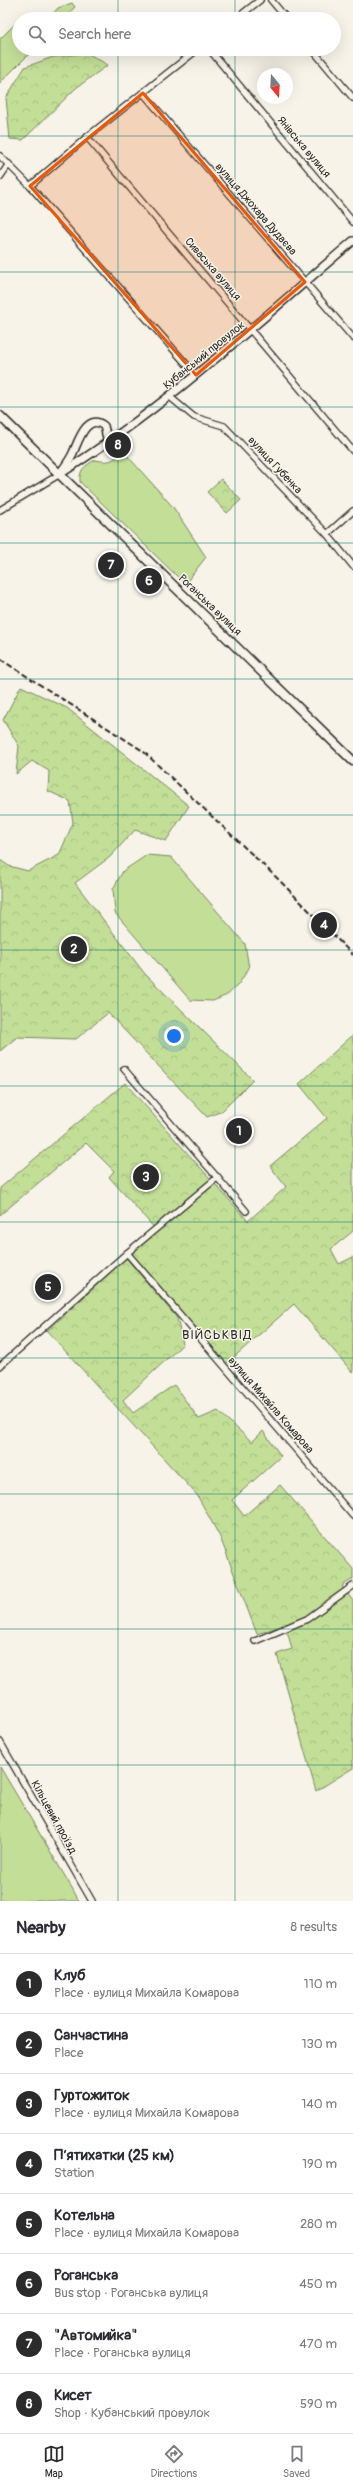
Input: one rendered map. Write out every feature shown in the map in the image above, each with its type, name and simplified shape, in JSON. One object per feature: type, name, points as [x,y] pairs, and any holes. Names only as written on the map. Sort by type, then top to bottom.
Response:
[{"type":"main road","name":"Роганська вулиця","points":[[0,416],[353,761]]},
{"type":"street","points":[[245,12],[260,0]]},
{"type":"street","points":[[271,0],[281,12]]},
{"type":"street","points":[[30,186],[87,137],[189,56]]},
{"type":"street","name":"Янівська вулиця","points":[[215,56],[353,222]]},
{"type":"street","points":[[318,56],[353,98]]},
{"type":"street","name":"вулиця Джохара Дудаєва","points":[[143,93],[353,338]]},
{"type":"street","name":"Сиваська вулиця","points":[[87,137],[353,451]]},
{"type":"street","points":[[0,156],[30,186],[196,375]]},
{"type":"street","points":[[0,177],[9,164]]},
{"type":"street","name":"Кубанський провулок","points":[[60,474],[108,442],[170,397],[252,330],[353,241]]},
{"type":"street","name":"вулиця Губенка","points":[[170,397],[194,417],[224,426],[326,534],[353,566]]},
{"type":"street","points":[[0,510],[60,474],[73,454],[83,429],[89,425],[98,423],[104,426],[108,442]]},
{"type":"street","points":[[326,534],[353,511]]},
{"type":"street","points":[[124,1069],[246,1210]]},
{"type":"street","points":[[0,1366],[127,1253],[218,1177]]},
{"type":"street","name":"вулиця Михайла Комарова","points":[[127,1253],[353,1516]]},
{"type":"street","points":[[255,1641],[307,1619],[353,1586]]},
{"type":"street","name":"Кільцевий проїзд","points":[[0,1742],[92,1901]]},
{"type":"highlighted area","points":[[143,93],[305,282],[196,375],[30,186]]},
{"type":"green space","points":[[72,3],[75,7],[70,12],[54,12],[58,8]]},
{"type":"green space","points":[[12,27],[12,56],[27,56],[0,83],[0,39]]},
{"type":"green space","points":[[92,56],[108,65],[76,88],[23,140],[10,139],[6,98],[25,67],[53,57]]},
{"type":"green space","points":[[124,452],[173,507],[206,557],[185,584],[80,482],[83,468],[88,464],[95,460],[111,460]]},
{"type":"green space","points":[[221,479],[241,500],[227,513],[207,492]]},
{"type":"green space","points":[[21,686],[67,708],[189,806],[166,841],[135,830],[110,857],[75,883],[145,974],[253,1080],[222,1111],[207,1117],[108,1013],[76,1039],[17,1037],[0,1051],[0,860],[9,866],[28,871],[59,855],[73,823],[70,801],[48,791],[49,771],[32,761],[16,774],[19,746],[3,720]]},
{"type":"green space","points":[[147,855],[171,857],[245,944],[249,968],[238,985],[227,995],[213,1001],[190,1000],[115,913],[113,889],[123,871]]},
{"type":"green space","points":[[353,1035],[353,1231],[331,1249],[339,1264],[353,1257],[353,1373],[294,1304],[226,1364],[131,1254],[157,1231],[109,1177],[114,1171],[86,1143],[0,1215],[0,1188],[125,1083],[248,1221],[286,1187],[270,1166],[327,1118],[299,1084]]},
{"type":"green space","points":[[126,1258],[177,1318],[183,1344],[123,1400],[133,1413],[174,1385],[199,1419],[218,1411],[252,1442],[263,1431],[281,1456],[232,1500],[244,1516],[280,1485],[353,1569],[353,1579],[342,1586],[353,1601],[353,1768],[316,1791],[277,1654],[292,1649],[288,1634],[278,1627],[257,1634],[220,1537],[197,1495],[47,1331]]},
{"type":"green space","points":[[0,1767],[72,1888],[79,1901],[0,1901]]},
{"type":"railway","points":[[0,659],[143,751],[277,878],[353,955]]},
{"type":"place","name":"Кисет","points":[[118,445]]},
{"type":"place","name":"\"Автомийка\"","points":[[111,565]]},
{"type":"place","name":"Роганська","points":[[149,581]]},
{"type":"place","name":"Пʼятихатки (25 км)","points":[[324,925]]},
{"type":"place","name":"Санчастина","points":[[74,949]]},
{"type":"place","name":"Клуб","points":[[239,1131]]},
{"type":"place","name":"Гуртожиток","points":[[146,1177]]},
{"type":"place","name":"Котельна","points":[[48,1287]]},
{"type":"district","name":"ВІЙСЬКВІД","points":[[217,1335]]}]
